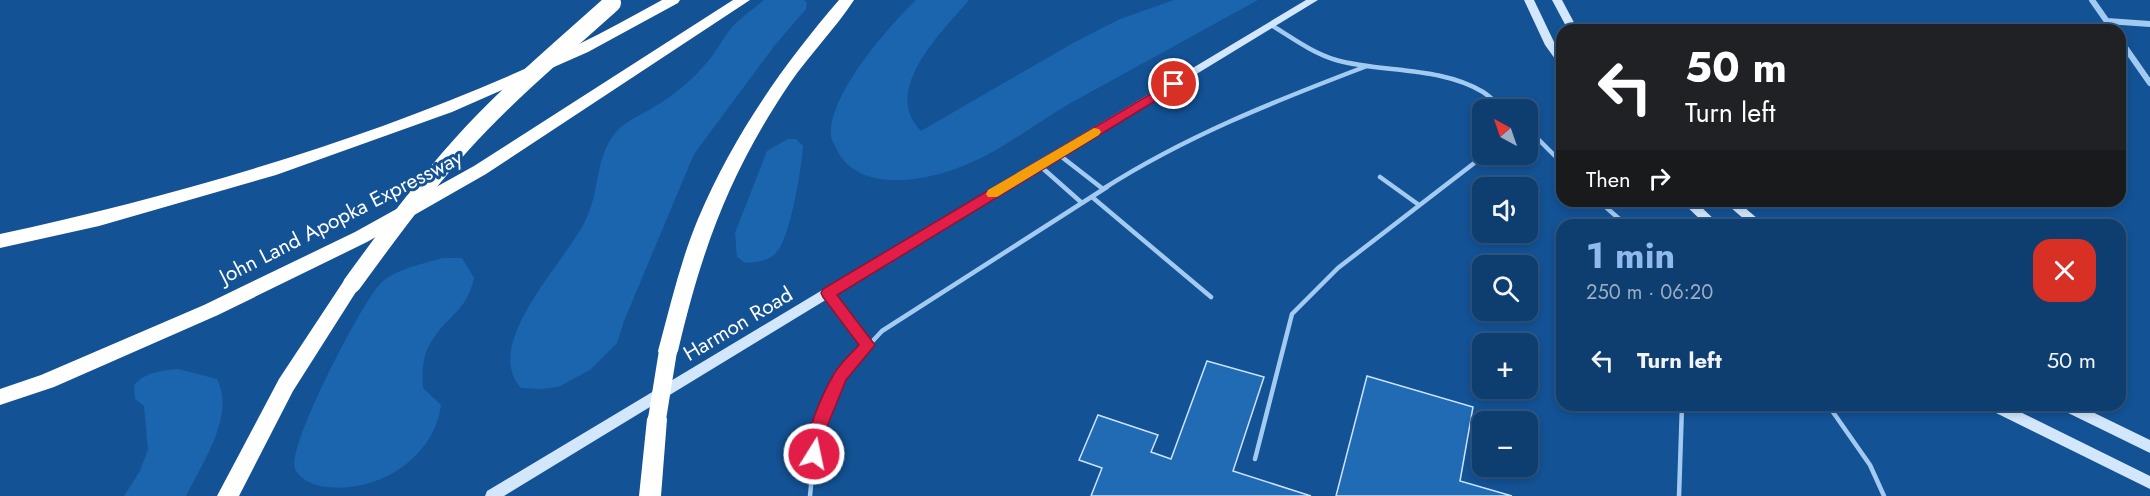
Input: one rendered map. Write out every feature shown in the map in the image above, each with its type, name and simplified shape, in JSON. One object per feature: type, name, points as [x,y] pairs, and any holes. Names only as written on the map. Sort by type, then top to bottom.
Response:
[{"type":"highway","points":[[0,241],[99,219],[270,171],[446,108],[583,48],[673,0]]},
{"type":"highway","name":"John Land Apopka Expressway","points":[[0,398],[47,381],[210,310],[361,237],[480,170],[743,0]]},
{"type":"highway","points":[[650,496],[657,419],[668,351],[685,284],[708,219],[748,138],[785,77],[847,0]]},
{"type":"highway","points":[[228,496],[286,385],[352,284],[431,179],[463,142],[524,81],[614,2]]},
{"type":"street","name":"Harmon Road","points":[[492,496],[1313,0]]},
{"type":"street","points":[[1529,0],[1556,54]]},
{"type":"street","points":[[1557,0],[1570,24]]},
{"type":"street","points":[[2092,0],[2108,24]]},
{"type":"street","points":[[2106,21],[2150,24]]},
{"type":"street","points":[[2126,49],[2150,83]]},
{"type":"street","points":[[1694,207],[1707,219]]},
{"type":"street","points":[[1736,207],[1752,219]]},
{"type":"street","points":[[2005,411],[2150,483]]},
{"type":"street","points":[[2077,411],[2150,447]]},
{"type":"lane","points":[[1271,26],[1328,57],[1367,66],[1425,73],[1483,92],[1491,99]]},
{"type":"lane","points":[[810,496],[816,434],[840,376],[882,331],[1169,148],[1305,88],[1367,66]]},
{"type":"lane","points":[[1538,139],[1556,157]]},
{"type":"lane","points":[[1058,154],[1105,188]]},
{"type":"lane","points":[[1040,165],[1082,203]]},
{"type":"lane","points":[[1255,459],[1292,314],[1338,268],[1472,165]]},
{"type":"lane","points":[[1380,177],[1419,205]]},
{"type":"lane","points":[[1092,197],[1211,297]]},
{"type":"lane","points":[[1606,207],[1619,219]]},
{"type":"lane","points":[[828,293],[868,345]]},
{"type":"lane","points":[[1679,496],[1682,411]]},
{"type":"lane","points":[[1832,411],[1870,465],[1884,496]]},
{"type":"shaded area","points":[[764,0],[804,0],[807,3],[806,9],[775,45],[694,154],[624,321],[617,343],[590,370],[558,387],[521,388],[511,369],[511,348],[519,325],[587,217],[601,162],[609,142],[624,124],[663,102],[687,83],[710,58],[733,26]]},
{"type":"shaded area","points":[[916,0],[969,0],[932,44],[911,80],[908,98],[910,115],[921,131],[1073,43],[1120,19],[1174,0],[1258,0],[1067,105],[983,157],[954,169],[916,179],[878,179],[861,173],[846,163],[831,136],[833,119],[839,101],[862,63],[890,27]]},
{"type":"shaded area","points":[[788,139],[796,139],[803,146],[798,186],[786,235],[772,257],[745,263],[737,257],[735,233],[767,151]]},
{"type":"shaded area","points":[[443,258],[462,258],[474,278],[467,298],[439,330],[429,344],[425,356],[423,388],[441,405],[436,425],[427,442],[398,470],[361,485],[340,488],[320,486],[306,480],[295,469],[295,456],[313,407],[357,318],[380,284],[393,274]]},
{"type":"shaded area","points":[[178,369],[217,379],[222,393],[222,408],[215,439],[186,496],[124,496],[140,471],[148,449],[144,406],[135,399],[134,385],[148,375]]},
{"type":"building","points":[[1207,361],[1264,377],[1233,471],[1311,496],[1091,496],[1102,468],[1079,460],[1098,415],[1158,435],[1151,452],[1171,459]]},
{"type":"building","points":[[1367,376],[1473,407],[1460,481],[1512,496],[1336,496]]},
{"type":"slow traffic","points":[[993,194],[1094,132]]},
{"type":"route","points":[[814,454],[816,434],[840,376],[868,345],[828,293],[1174,84]]}]
